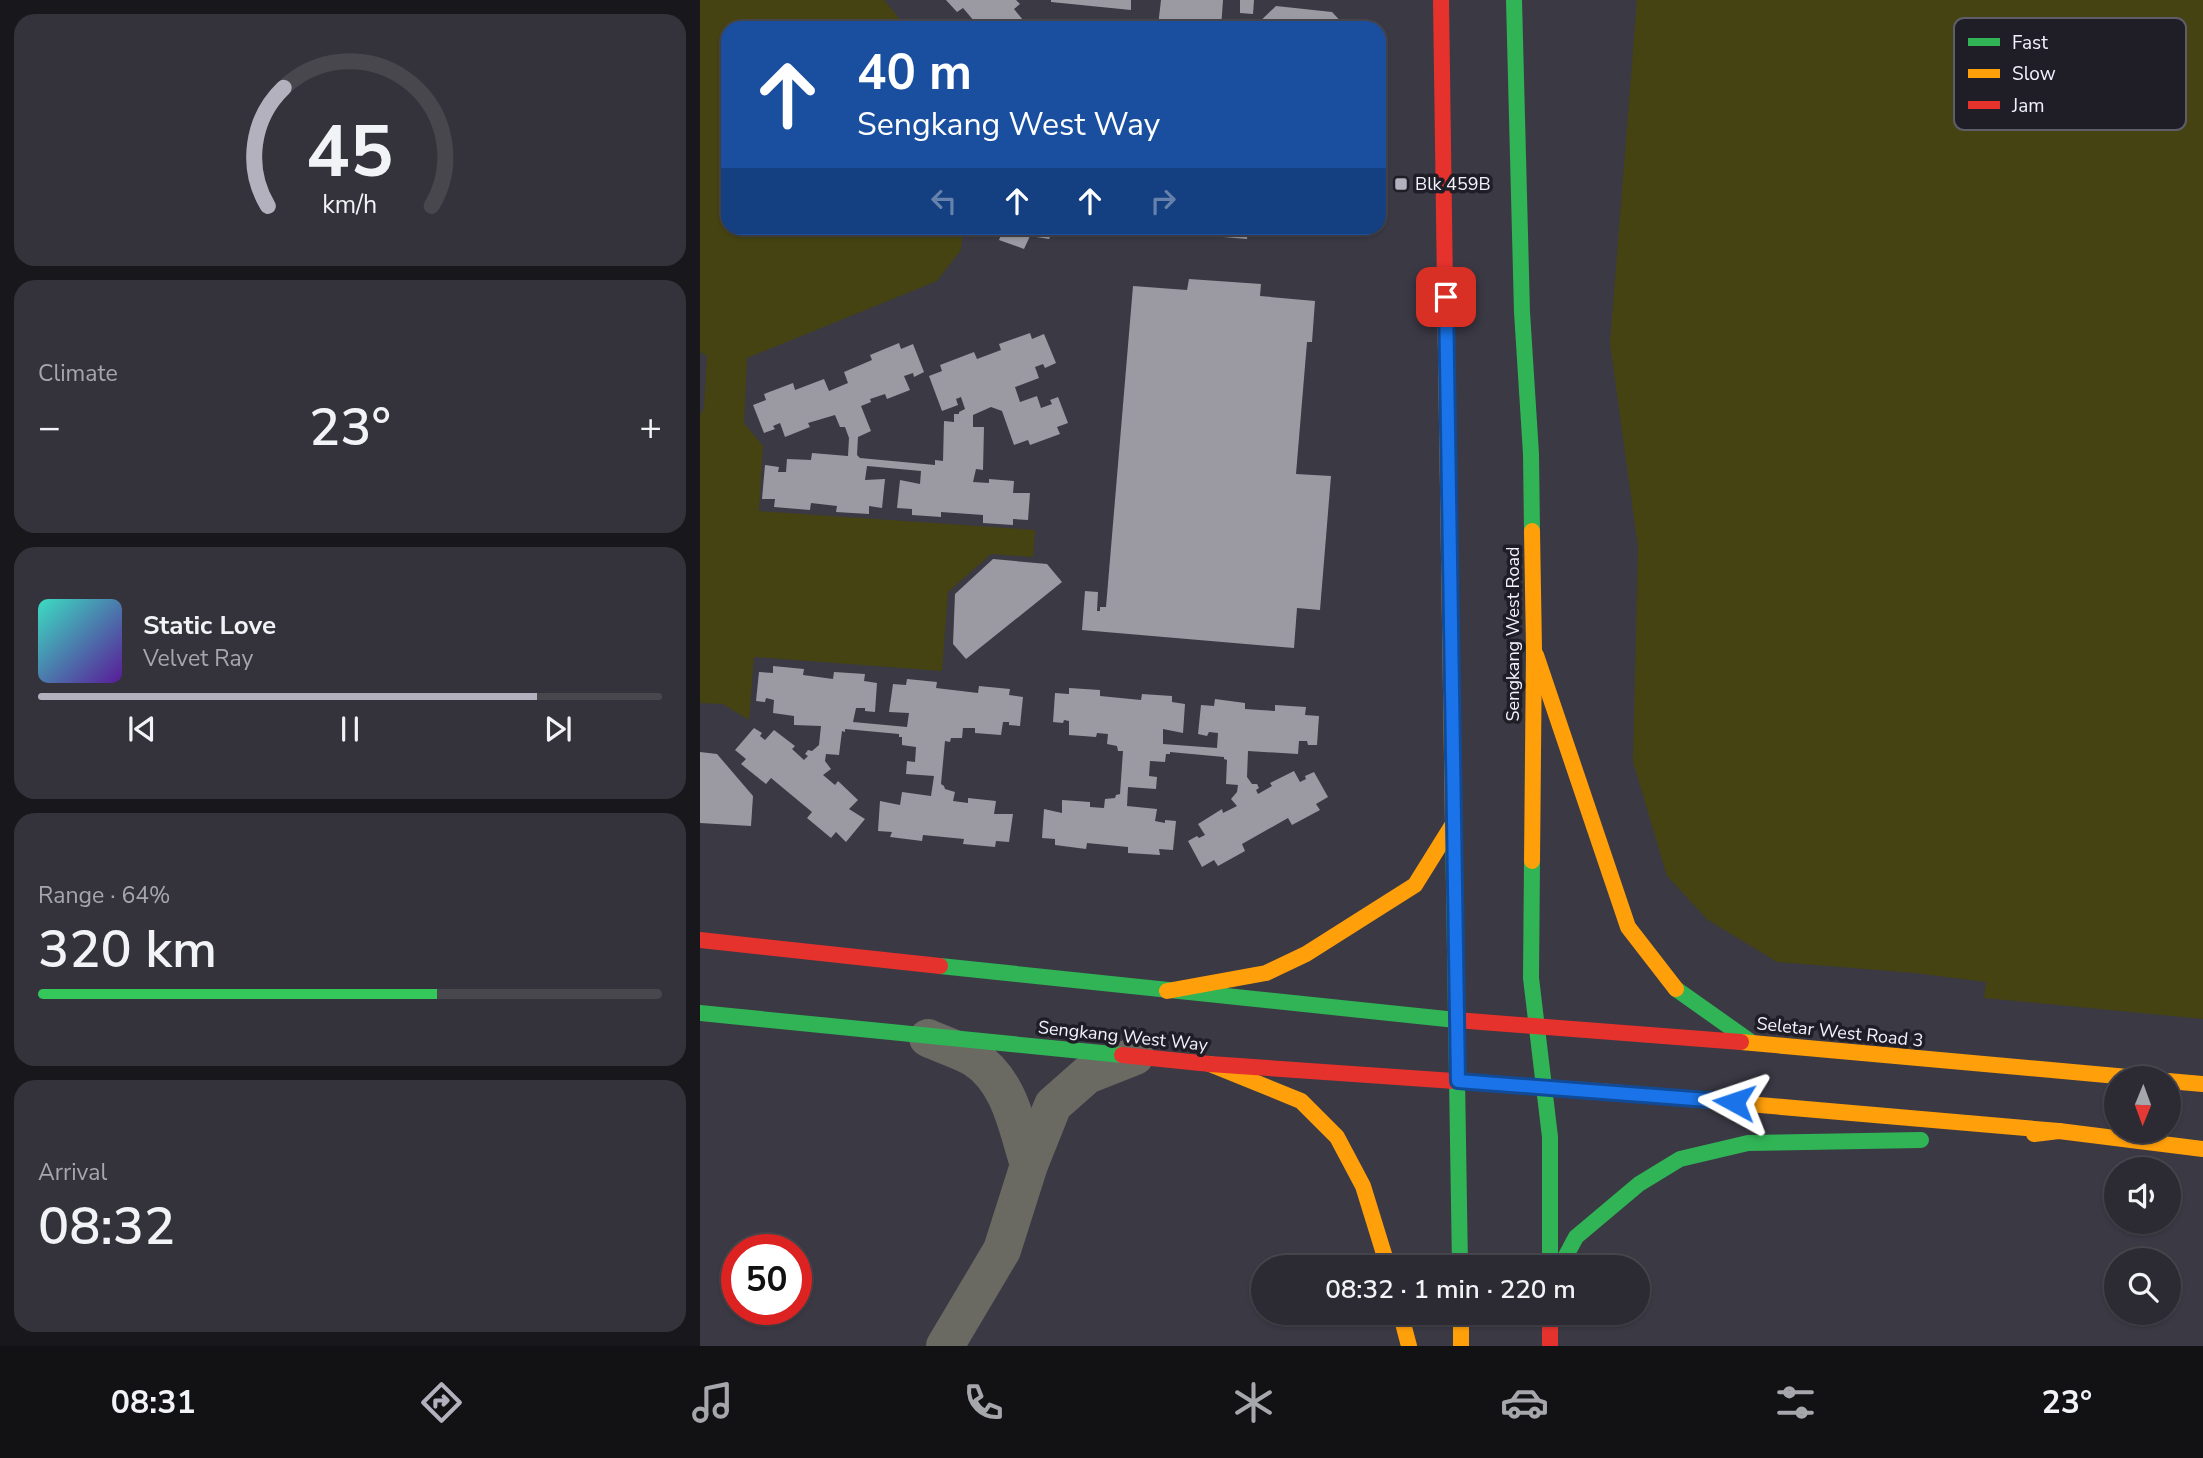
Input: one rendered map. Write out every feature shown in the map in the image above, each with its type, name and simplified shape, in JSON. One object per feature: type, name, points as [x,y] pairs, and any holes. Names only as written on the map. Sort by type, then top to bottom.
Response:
[{"type":"main road","points":[[1441,0],[1460,1255]]},
{"type":"main road","name":"Sengkang West Road","points":[[1514,0],[1521,312],[1531,454],[1534,649],[1531,978],[1550,1137],[1550,1255]]},
{"type":"main road","points":[[1534,649],[1628,927],[1674,987],[1752,1043]]},
{"type":"main road","points":[[1167,991],[1266,973],[1306,954],[1415,885],[1453,824]]},
{"type":"main road","points":[[700,940],[1536,1028]]},
{"type":"main road","name":"Sengkang West Way","points":[[700,1013],[1210,1064],[1544,1086]]},
{"type":"main road","name":"Seletar West Road 3","points":[[1536,1028],[1752,1043],[2104,1075]]},
{"type":"main road","points":[[1210,1064],[1301,1101],[1337,1137],[1363,1186],[1384,1255]]},
{"type":"main road","points":[[2181,1082],[2203,1084]]},
{"type":"main road","points":[[1544,1086],[2059,1131],[2203,1149]]},
{"type":"main road","points":[[1970,1140],[2059,1131]]},
{"type":"main road","points":[[1566,1255],[1576,1237],[1639,1184],[1680,1159],[1748,1143],[1942,1140]]},
{"type":"main road","points":[[1403,1325],[1409,1346]]},
{"type":"main road","points":[[1461,1325],[1461,1346]]},
{"type":"main road","points":[[1550,1325],[1550,1346]]},
{"type":"street","points":[[919,1035],[973,1058],[993,1074],[1010,1104],[1029,1165]]},
{"type":"street","points":[[945,1346],[1002,1250],[1029,1165],[1053,1105],[1087,1075],[1135,1056]]},
{"type":"shaded area","points":[[700,0],[884,0],[901,21],[721,21],[721,235],[962,235],[961,250],[937,281],[747,358],[744,423],[763,446],[759,511],[1035,530],[1033,557],[991,554],[948,592],[942,671],[754,657],[749,720],[723,704],[700,703],[700,415],[704,408],[707,356],[700,352]]},
{"type":"shaded area","points":[[1637,0],[2203,0],[2203,1019],[1984,998],[1986,982],[1915,973],[1777,962],[1708,920],[1667,876],[1633,762],[1638,547],[1610,343]]},
{"type":"building","points":[[946,0],[1016,0],[1020,4],[1014,9],[1023,20],[974,21],[963,8],[957,12]]},
{"type":"building","points":[[1131,0],[1131,10],[1051,2]]},
{"type":"building","points":[[1161,0],[1223,0],[1222,21],[1159,21]]},
{"type":"building","points":[[1240,0],[1254,0],[1253,14],[1240,13]]},
{"type":"building","points":[[1276,6],[1332,12],[1340,21],[1260,21]]},
{"type":"building","points":[[1001,235],[1051,235],[1049,239],[1030,236],[1024,249],[999,240]]},
{"type":"building","points":[[1199,235],[1247,235],[1247,239]]},
{"type":"building","points":[[1189,279],[1261,284],[1260,296],[1315,301],[1312,342],[1307,342],[1296,474],[1331,476],[1320,610],[1297,608],[1294,648],[1082,630],[1085,591],[1098,592],[1097,611],[1100,611],[1100,607],[1106,607],[1133,286],[1187,290]]},
{"type":"building","points":[[1030,333],[1032,339],[1044,334],[1056,363],[1045,368],[1043,364],[1035,367],[1039,378],[1015,387],[1020,402],[1037,396],[1041,408],[1052,404],[1050,400],[1058,397],[1068,423],[1057,427],[1060,434],[1030,445],[1028,440],[1014,445],[1002,411],[991,407],[973,415],[973,427],[984,427],[983,470],[976,469],[973,482],[989,483],[989,479],[1014,481],[1013,493],[1030,493],[1028,520],[1013,519],[1013,525],[983,523],[983,515],[941,512],[941,517],[912,515],[912,509],[897,508],[900,480],[920,484],[921,471],[867,466],[865,480],[885,479],[882,508],[869,506],[869,514],[836,512],[837,506],[811,503],[810,510],[774,507],[775,499],[762,499],[765,465],[779,467],[778,472],[786,472],[787,459],[811,460],[812,453],[848,456],[849,438],[845,427],[840,427],[835,415],[808,423],[810,427],[785,437],[780,423],[773,426],[775,429],[764,433],[753,405],[766,400],[764,394],[793,383],[795,390],[824,379],[829,391],[848,383],[844,372],[872,360],[870,355],[899,343],[901,349],[913,344],[924,372],[914,377],[913,373],[904,376],[910,390],[887,399],[885,394],[870,399],[871,402],[861,406],[871,431],[858,437],[857,455],[860,458],[935,465],[935,460],[943,461],[944,421],[954,422],[954,414],[965,409],[961,397],[956,399],[958,405],[942,411],[929,376],[942,371],[940,365],[974,352],[977,359],[1001,350],[999,344]]},
{"type":"building","points":[[993,559],[1047,564],[1062,582],[966,659],[953,644],[955,594]]},
{"type":"building","points":[[773,666],[804,669],[803,675],[833,679],[834,672],[865,674],[864,681],[877,683],[875,712],[856,708],[853,722],[907,727],[909,713],[889,712],[893,684],[906,685],[907,679],[937,682],[936,688],[978,693],[979,686],[1010,689],[1009,695],[1023,697],[1020,726],[1003,722],[1001,735],[975,733],[975,728],[963,728],[962,738],[945,741],[941,784],[945,789],[955,792],[953,801],[968,803],[968,798],[996,801],[994,814],[1013,814],[1009,842],[996,841],[995,847],[963,844],[964,839],[923,835],[922,841],[890,837],[892,832],[878,831],[880,801],[900,805],[902,792],[931,796],[934,776],[906,774],[907,761],[915,762],[916,747],[902,745],[902,737],[899,737],[899,734],[845,729],[845,732],[842,731],[839,755],[826,754],[825,761],[831,769],[823,775],[835,785],[838,781],[858,800],[849,809],[865,819],[846,842],[836,832],[831,838],[807,818],[812,812],[771,778],[766,784],[741,764],[746,759],[735,750],[754,728],[762,733],[760,736],[765,740],[774,730],[795,746],[792,749],[804,760],[808,756],[805,754],[808,750],[812,751],[819,745],[821,726],[794,725],[794,716],[773,713],[774,700],[766,698],[765,702],[756,701],[759,672],[773,673]]},
{"type":"building","points":[[1069,688],[1100,690],[1100,696],[1141,700],[1142,694],[1172,696],[1172,702],[1185,704],[1183,733],[1163,729],[1163,744],[1217,748],[1218,733],[1209,732],[1207,736],[1198,734],[1201,705],[1214,706],[1215,699],[1245,703],[1245,709],[1275,711],[1275,705],[1306,707],[1305,715],[1319,716],[1317,745],[1299,741],[1298,754],[1248,751],[1247,777],[1252,784],[1257,784],[1258,794],[1272,786],[1270,783],[1294,771],[1300,782],[1314,772],[1328,797],[1316,804],[1320,810],[1292,825],[1288,818],[1242,844],[1245,851],[1218,866],[1214,860],[1202,867],[1188,841],[1205,835],[1198,824],[1222,809],[1223,813],[1237,806],[1231,799],[1237,792],[1238,785],[1226,784],[1227,760],[1224,757],[1170,752],[1166,754],[1165,762],[1150,761],[1149,776],[1157,777],[1156,789],[1128,787],[1127,806],[1157,809],[1155,821],[1176,821],[1173,850],[1159,849],[1160,855],[1128,853],[1128,847],[1087,843],[1086,849],[1055,845],[1055,839],[1042,838],[1044,809],[1062,813],[1062,800],[1090,802],[1090,807],[1104,808],[1105,799],[1115,798],[1120,794],[1123,751],[1118,751],[1117,746],[1107,744],[1108,734],[1097,733],[1096,737],[1069,735],[1069,721],[1053,722],[1055,693],[1069,694]]},
{"type":"building","points":[[700,752],[717,754],[753,796],[751,826],[700,823]]},
{"type":"traffic: fast","points":[[1514,0],[1522,312],[1531,454],[1532,531]]},
{"type":"traffic: fast","points":[[1453,825],[1460,1255]]},
{"type":"traffic: fast","points":[[1532,861],[1531,978],[1550,1137],[1550,1255]]},
{"type":"traffic: fast","points":[[940,966],[1456,1020]]},
{"type":"traffic: fast","points":[[1676,989],[1751,1042]]},
{"type":"traffic: fast","points":[[700,1013],[1122,1055]]},
{"type":"traffic: fast","points":[[1566,1255],[1576,1237],[1639,1184],[1680,1159],[1748,1143],[1921,1140]]},
{"type":"traffic: slow","points":[[1445,287],[1453,825]]},
{"type":"traffic: slow","points":[[1532,531],[1532,861]]},
{"type":"traffic: slow","points":[[1536,655],[1628,927],[1676,989]]},
{"type":"traffic: slow","points":[[1167,991],[1266,973],[1306,954],[1415,885],[1453,824]]},
{"type":"traffic: slow","points":[[1741,1042],[2104,1075]]},
{"type":"traffic: slow","points":[[1210,1064],[1301,1101],[1337,1137],[1363,1186],[1384,1255]]},
{"type":"traffic: slow","points":[[2181,1082],[2203,1084]]},
{"type":"traffic: slow","points":[[1598,1091],[2059,1131]]},
{"type":"traffic: slow","points":[[2034,1134],[2059,1131],[2203,1149]]},
{"type":"traffic: slow","points":[[1403,1325],[1409,1346]]},
{"type":"traffic: slow","points":[[1461,1325],[1461,1346]]},
{"type":"traffic: jam","points":[[1441,0],[1445,287]]},
{"type":"traffic: jam","points":[[700,940],[940,966]]},
{"type":"traffic: jam","points":[[1456,1020],[1741,1042]]},
{"type":"traffic: jam","points":[[1122,1055],[1210,1064],[1598,1091]]},
{"type":"traffic: jam","points":[[1550,1325],[1550,1346]]},
{"type":"place","name":"Blk 459B","points":[[1401,184]]},
{"type":"route","points":[[1446,297],[1458,1081],[1734,1102]]}]
